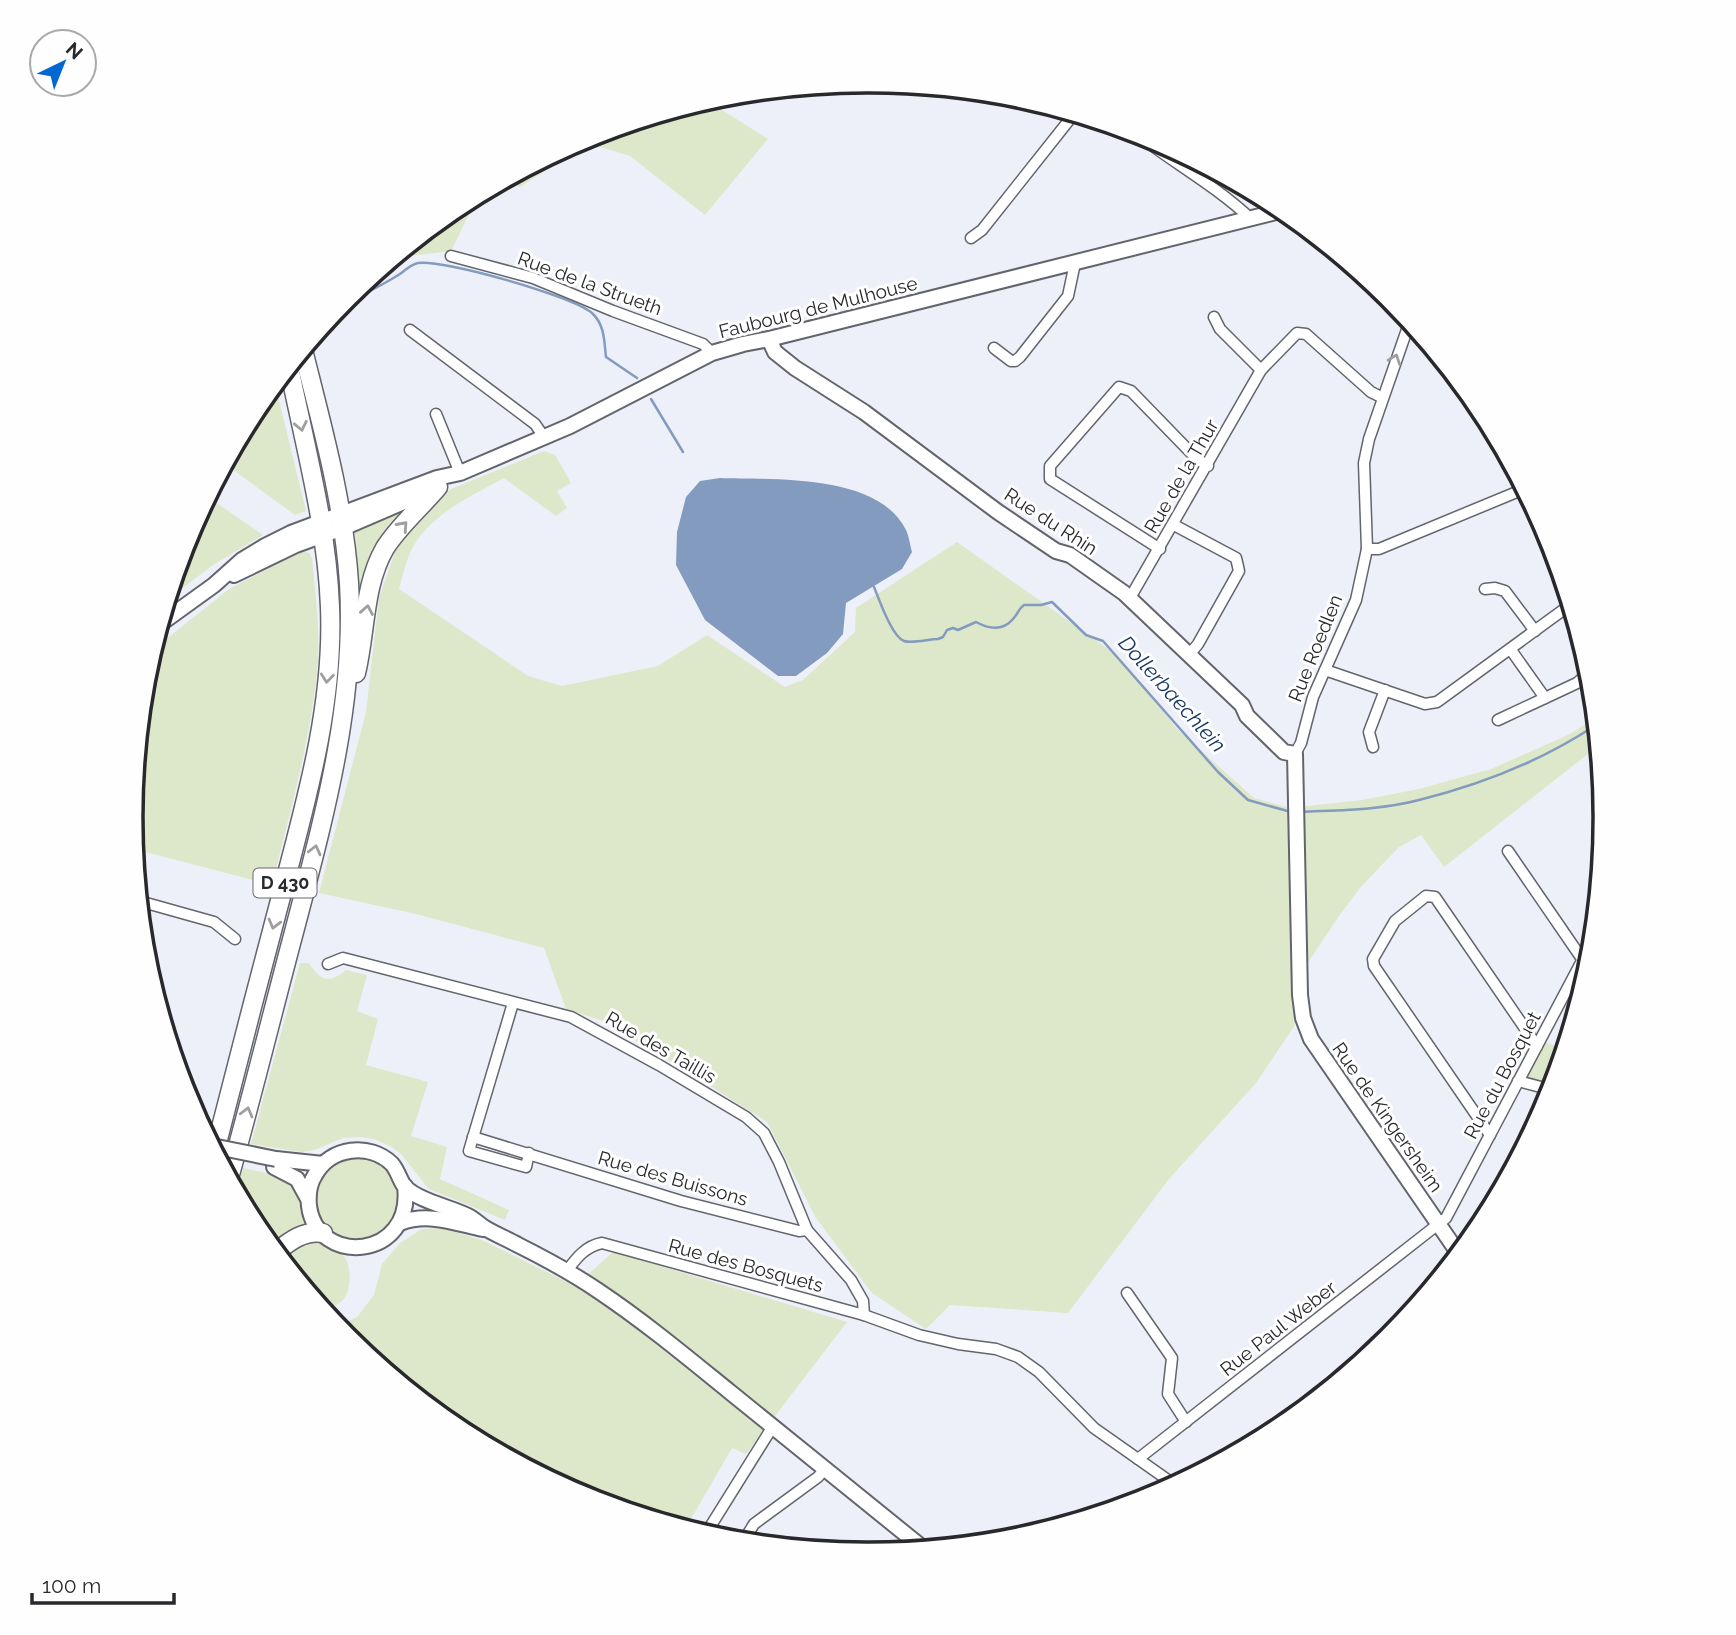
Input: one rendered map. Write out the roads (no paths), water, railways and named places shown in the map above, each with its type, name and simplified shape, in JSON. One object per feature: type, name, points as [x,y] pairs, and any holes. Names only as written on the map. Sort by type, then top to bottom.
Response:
[{"type":"highway","name":"D 430","points":[[232,1165],[310,869],[343,724],[349,584],[342,522],[306,361]]},
{"type":"highway","name":"D 430","points":[[219,1140],[298,833],[323,720],[329,662],[331,610],[328,561],[291,378]]},
{"type":"highway","points":[[343,724],[359,661],[365,614],[376,569],[387,546],[438,487]]},
{"type":"highway","points":[[284,1247],[303,1235],[323,1233]]},
{"type":"main road","name":"Faubourg de Mulhouse","points":[[173,615],[214,585],[242,560],[265,546],[322,529],[438,487],[460,473],[570,426],[712,353],[1269,214]]},
{"type":"main road","name":"Rue du Rhin","points":[[769,340],[775,352],[795,368],[864,412],[998,512],[1056,551],[1070,555],[1130,598],[1242,705],[1247,716],[1284,752],[1295,754]]},
{"type":"main road","name":"Faubourg de Mulhouse","points":[[342,522],[437,478],[460,473]]},
{"type":"main road","name":"Rue Roedlen","points":[[1295,754],[1300,995]]},
{"type":"main road","name":"Rue de Kingersheim","points":[[1300,995],[1303,1018],[1311,1039],[1453,1245]]},
{"type":"main road","points":[[224,1149],[275,1163],[297,1179],[308,1199],[315,1223],[323,1233],[344,1246],[370,1246],[382,1241],[400,1223],[404,1212],[404,1186],[392,1164],[370,1152],[344,1152],[323,1164],[315,1174],[308,1199]]},
{"type":"main road","points":[[227,1155],[275,1163],[323,1164]]},
{"type":"main road","points":[[404,1186],[469,1216],[488,1230],[567,1271],[651,1329],[914,1541]]},
{"type":"main road","points":[[400,1223],[417,1218],[442,1219],[488,1230]]},
{"type":"street","points":[[971,238],[982,230],[1069,121]]},
{"type":"street","points":[[1168,158],[1229,198],[1251,219]]},
{"type":"street","name":"Rue de la Strueth","points":[[451,257],[533,278],[703,344],[712,353]]},
{"type":"street","points":[[994,348],[1013,362],[1020,357],[1068,296],[1075,262]]},
{"type":"street","points":[[1214,317],[1220,329],[1261,370]]},
{"type":"street","points":[[410,330],[535,424],[544,437]]},
{"type":"street","name":"Rue Roedlen","points":[[1295,754],[1301,743],[1313,697],[1356,600],[1367,549],[1364,463],[1381,397],[1406,332]]},
{"type":"street","name":"Rue de la Thur","points":[[1130,598],[1261,370],[1297,333],[1306,334],[1371,393],[1381,397]]},
{"type":"street","points":[[1160,549],[1050,479],[1050,466],[1119,387],[1131,391],[1196,458],[1208,466]]},
{"type":"street","points":[[436,414],[460,473]]},
{"type":"street","points":[[1367,549],[1379,549],[1516,492]]},
{"type":"street","points":[[1174,525],[1236,558],[1239,571],[1198,644],[1189,655]]},
{"type":"street","points":[[1485,589],[1504,591],[1535,631]]},
{"type":"street","points":[[1325,670],[1424,704],[1437,702],[1562,611]]},
{"type":"street","points":[[1511,650],[1545,698]]},
{"type":"street","points":[[1498,720],[1580,680]]},
{"type":"street","points":[[1373,747],[1369,732],[1385,690]]},
{"type":"street","points":[[1508,851],[1579,957]]},
{"type":"street","points":[[1490,1135],[1374,966],[1373,959],[1395,921],[1426,896],[1436,897],[1537,1046]]},
{"type":"street","points":[[149,907],[214,922],[235,939]]},
{"type":"street","name":"Rue des Taillis","points":[[328,964],[343,958],[571,1017],[746,1117],[764,1133],[807,1230],[851,1280],[863,1301],[864,1315]]},
{"type":"street","name":"Rue du Bosquet","points":[[1439,1225],[1446,1218],[1537,1046],[1573,986]]},
{"type":"street","points":[[513,1003],[469,1151],[526,1167],[529,1153]]},
{"type":"street","points":[[1518,1081],[1541,1087]]},
{"type":"street","name":"Rue des Buissons","points":[[473,1136],[681,1201],[799,1231],[807,1230]]},
{"type":"street","name":"Rue Paul Weber","points":[[1138,1459],[1439,1225]]},
{"type":"street","name":"Rue des Bosquets","points":[[567,1271],[583,1252],[602,1243],[864,1315],[925,1337],[996,1349],[1018,1357],[1039,1372],[1094,1428],[1165,1478]]},
{"type":"street","points":[[1127,1293],[1172,1358],[1168,1394],[1186,1422]]},
{"type":"street","points":[[711,1525],[773,1426]]},
{"type":"street","points":[[749,1532],[754,1524],[825,1469]]},
{"type":"water","points":[[720,478],[795,480],[849,489],[873,498],[892,511],[907,532],[912,552],[902,569],[846,603],[843,634],[827,653],[796,676],[778,676],[705,620],[676,565],[677,532],[686,497],[700,481]]},
{"type":"waterway","name":"Dollerbaechlein","points":[[374,288],[411,266],[432,263],[507,280],[560,297],[592,313],[602,328],[606,357],[637,378]]},
{"type":"waterway","name":"Dollerbaechlein","points":[[651,399],[683,452]]},
{"type":"waterway","name":"Dollerbaechlein","points":[[874,587],[895,633],[908,642],[938,639],[943,637],[947,630],[958,630],[976,622],[991,627],[1005,626],[1024,605],[1052,602],[1086,635],[1103,641],[1218,772],[1248,800],[1291,812]]},
{"type":"waterway","name":"Dollerbaechlein","points":[[1301,812],[1390,806],[1442,794],[1533,760],[1588,730]]}]
